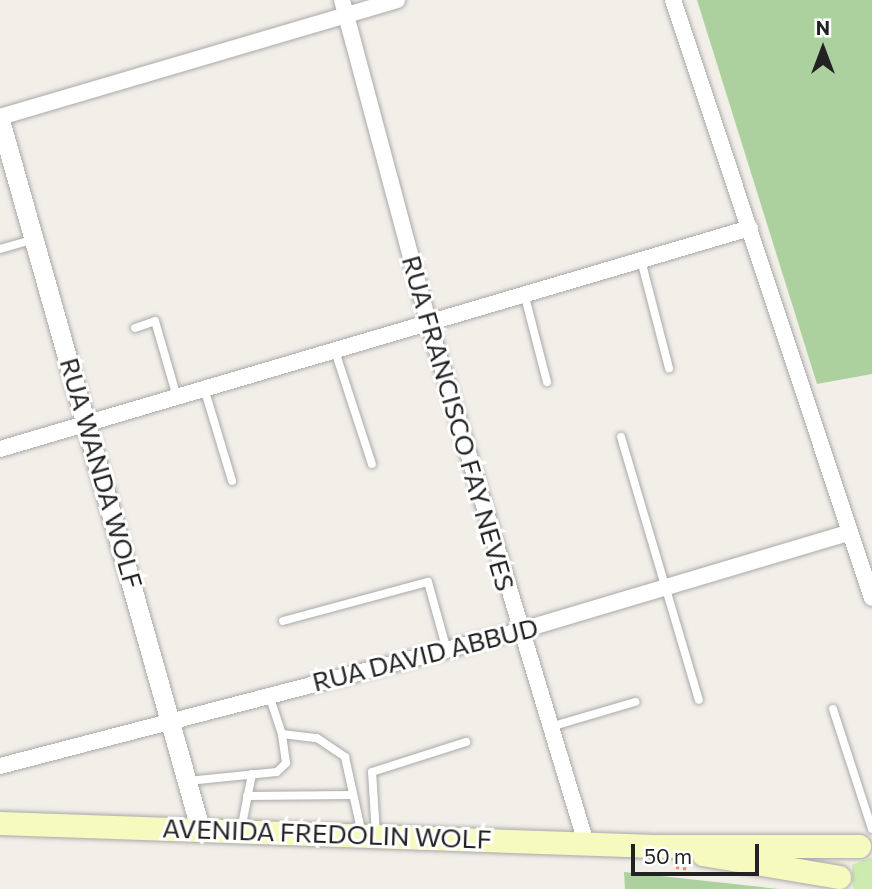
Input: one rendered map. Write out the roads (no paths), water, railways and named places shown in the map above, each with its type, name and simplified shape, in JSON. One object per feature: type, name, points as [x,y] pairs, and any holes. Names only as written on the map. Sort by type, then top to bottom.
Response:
[{"type":"main road","name":"AVENIDA FREDOLIN WOLF","points":[[0,822],[655,846],[868,842]]},
{"type":"main road","points":[[842,886],[844,859],[868,842]]},
{"type":"main road","name":"AVENIDA FREDOLIN WOLF","points":[[655,846],[842,886]]},
{"type":"street","points":[[0,119],[344,7],[397,0]]},
{"type":"street","points":[[673,0],[848,533],[872,598]]},
{"type":"street","name":"RUA FRANCISCO FAY NEVES","points":[[344,7],[428,320],[519,631],[586,844]]},
{"type":"street","name":"RUA WANDA WOLF","points":[[0,119],[173,722],[200,828]]},
{"type":"street","points":[[0,449],[88,425],[523,291],[750,228]]},
{"type":"street","name":"RUA DAVID ABBUD","points":[[0,766],[446,647],[519,631],[664,585],[848,533]]},
{"type":"lane","points":[[0,249],[34,239]]},
{"type":"lane","points":[[640,258],[669,369]]},
{"type":"lane","points":[[523,291],[547,382]]},
{"type":"lane","points":[[135,328],[155,321],[177,397]]},
{"type":"lane","points":[[334,348],[372,464]]},
{"type":"lane","points":[[204,388],[232,481]]},
{"type":"lane","points":[[621,438],[699,699]]},
{"type":"lane","points":[[282,621],[428,582],[446,647]]},
{"type":"lane","points":[[188,782],[283,769],[282,734],[268,694]]},
{"type":"lane","points":[[550,727],[635,702]]},
{"type":"lane","points":[[833,709],[868,842]]},
{"type":"lane","points":[[282,734],[317,738],[345,757],[353,795],[369,835]]},
{"type":"lane","points":[[369,835],[372,772],[466,742]]},
{"type":"lane","points":[[241,830],[252,774]]},
{"type":"lane","points":[[247,796],[353,795]]}]
